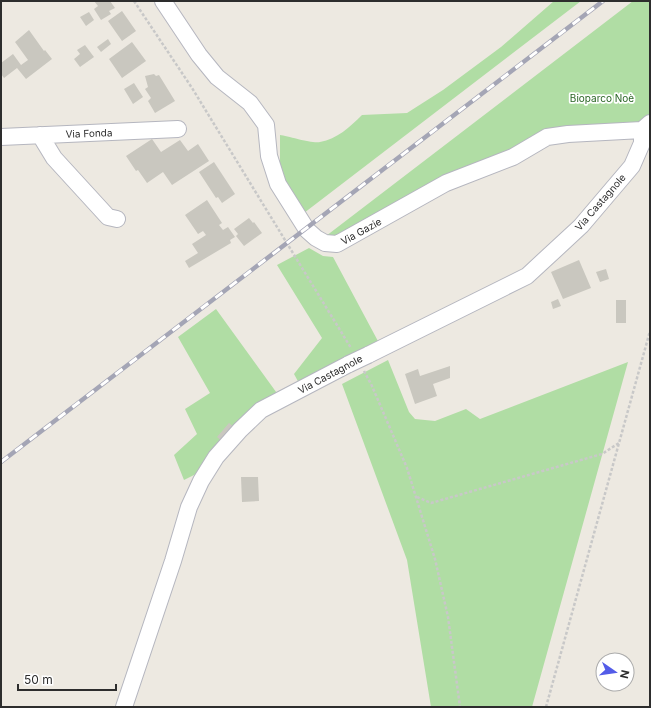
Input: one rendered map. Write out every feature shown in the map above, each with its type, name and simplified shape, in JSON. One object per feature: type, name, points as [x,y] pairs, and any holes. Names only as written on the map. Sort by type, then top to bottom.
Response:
[{"type":"street","name":"Via Gazie","points":[[163,1],[203,61],[217,77],[250,103],[266,125],[269,156],[278,184],[307,230],[316,238],[325,243],[337,244],[446,183],[513,158],[547,137],[646,126]]},
{"type":"street","name":"Via Castagnole","points":[[124,707],[173,561],[189,507],[201,482],[216,458],[240,430],[261,410],[360,362],[526,276],[581,226],[632,166],[642,143],[646,126]]},
{"type":"street","name":"Via Fonda","points":[[1,137],[178,129]]},
{"type":"street","points":[[40,135],[54,158],[108,217],[117,219]]},
{"type":"path","points":[[134,1],[192,88],[352,348]]},
{"type":"path","points":[[546,707],[650,331]]},
{"type":"path","points":[[360,362],[372,386],[407,468],[417,496],[435,559],[448,617],[460,707]]},
{"type":"path","points":[[417,496],[431,502],[602,454],[619,443]]},
{"type":"green space","points":[[554,1],[581,1],[304,213],[282,177],[280,166],[280,135],[306,141],[320,142],[338,135],[362,115],[407,113],[443,90],[501,47]]},
{"type":"green space","name":"Bioparco Noè","points":[[633,1],[650,1],[650,115],[643,125],[560,132],[338,236],[326,236]]},
{"type":"green space","points":[[309,248],[323,256],[333,257],[379,343],[300,385],[294,374],[322,338],[277,265]]},
{"type":"green space","points":[[216,309],[279,396],[200,472],[184,480],[174,455],[197,434],[185,409],[210,393],[178,337]]},
{"type":"green space","points":[[388,360],[409,412],[415,419],[435,421],[466,409],[480,419],[628,362],[532,707],[431,707],[407,560],[342,384]]},
{"type":"building","points":[[94,1],[110,1],[115,8],[109,11],[111,14],[101,20],[94,9],[98,6]]},
{"type":"building","points":[[122,11],[136,31],[122,41],[108,21]]},
{"type":"building","points":[[89,12],[94,20],[86,26],[80,17]]},
{"type":"building","points":[[29,30],[44,51],[45,50],[52,59],[26,79],[17,68],[4,78],[1,74],[1,63],[13,54],[21,65],[28,60],[15,42]]},
{"type":"building","points":[[108,39],[111,44],[101,52],[97,47]]},
{"type":"building","points":[[132,42],[146,61],[122,78],[109,59]]},
{"type":"building","points":[[85,45],[94,57],[80,67],[74,59],[80,54],[77,50]]},
{"type":"building","points":[[154,74],[156,76],[159,75],[175,101],[155,113],[148,101],[151,98],[145,89],[148,87],[145,76]]},
{"type":"building","points":[[134,83],[143,97],[133,104],[124,89]]},
{"type":"building","points":[[152,139],[161,152],[180,140],[188,151],[198,144],[209,161],[172,185],[163,172],[147,183],[138,170],[136,171],[126,156]]},
{"type":"building","points":[[214,162],[235,194],[222,203],[218,197],[216,198],[199,172]]},
{"type":"building","points":[[207,200],[222,223],[219,225],[223,230],[228,227],[235,237],[230,240],[231,243],[189,268],[185,261],[198,253],[192,244],[206,235],[203,231],[198,234],[185,215]]},
{"type":"building","points":[[249,218],[262,233],[244,246],[236,236],[238,234],[234,229]]},
{"type":"building","points":[[579,260],[591,288],[563,299],[551,272]]},
{"type":"building","points":[[606,269],[609,279],[600,282],[596,272]]},
{"type":"building","points":[[558,299],[561,306],[553,309],[551,302]]},
{"type":"building","points":[[616,300],[626,300],[626,323],[616,323]]},
{"type":"building","points":[[450,366],[450,378],[433,384],[437,396],[415,404],[405,374],[418,369],[420,376]]},
{"type":"building","points":[[229,423],[235,428],[223,442],[217,437]]},
{"type":"building","points":[[241,477],[258,477],[259,501],[242,502]]},
{"type":"railway","points":[[1,462],[603,1]]}]
